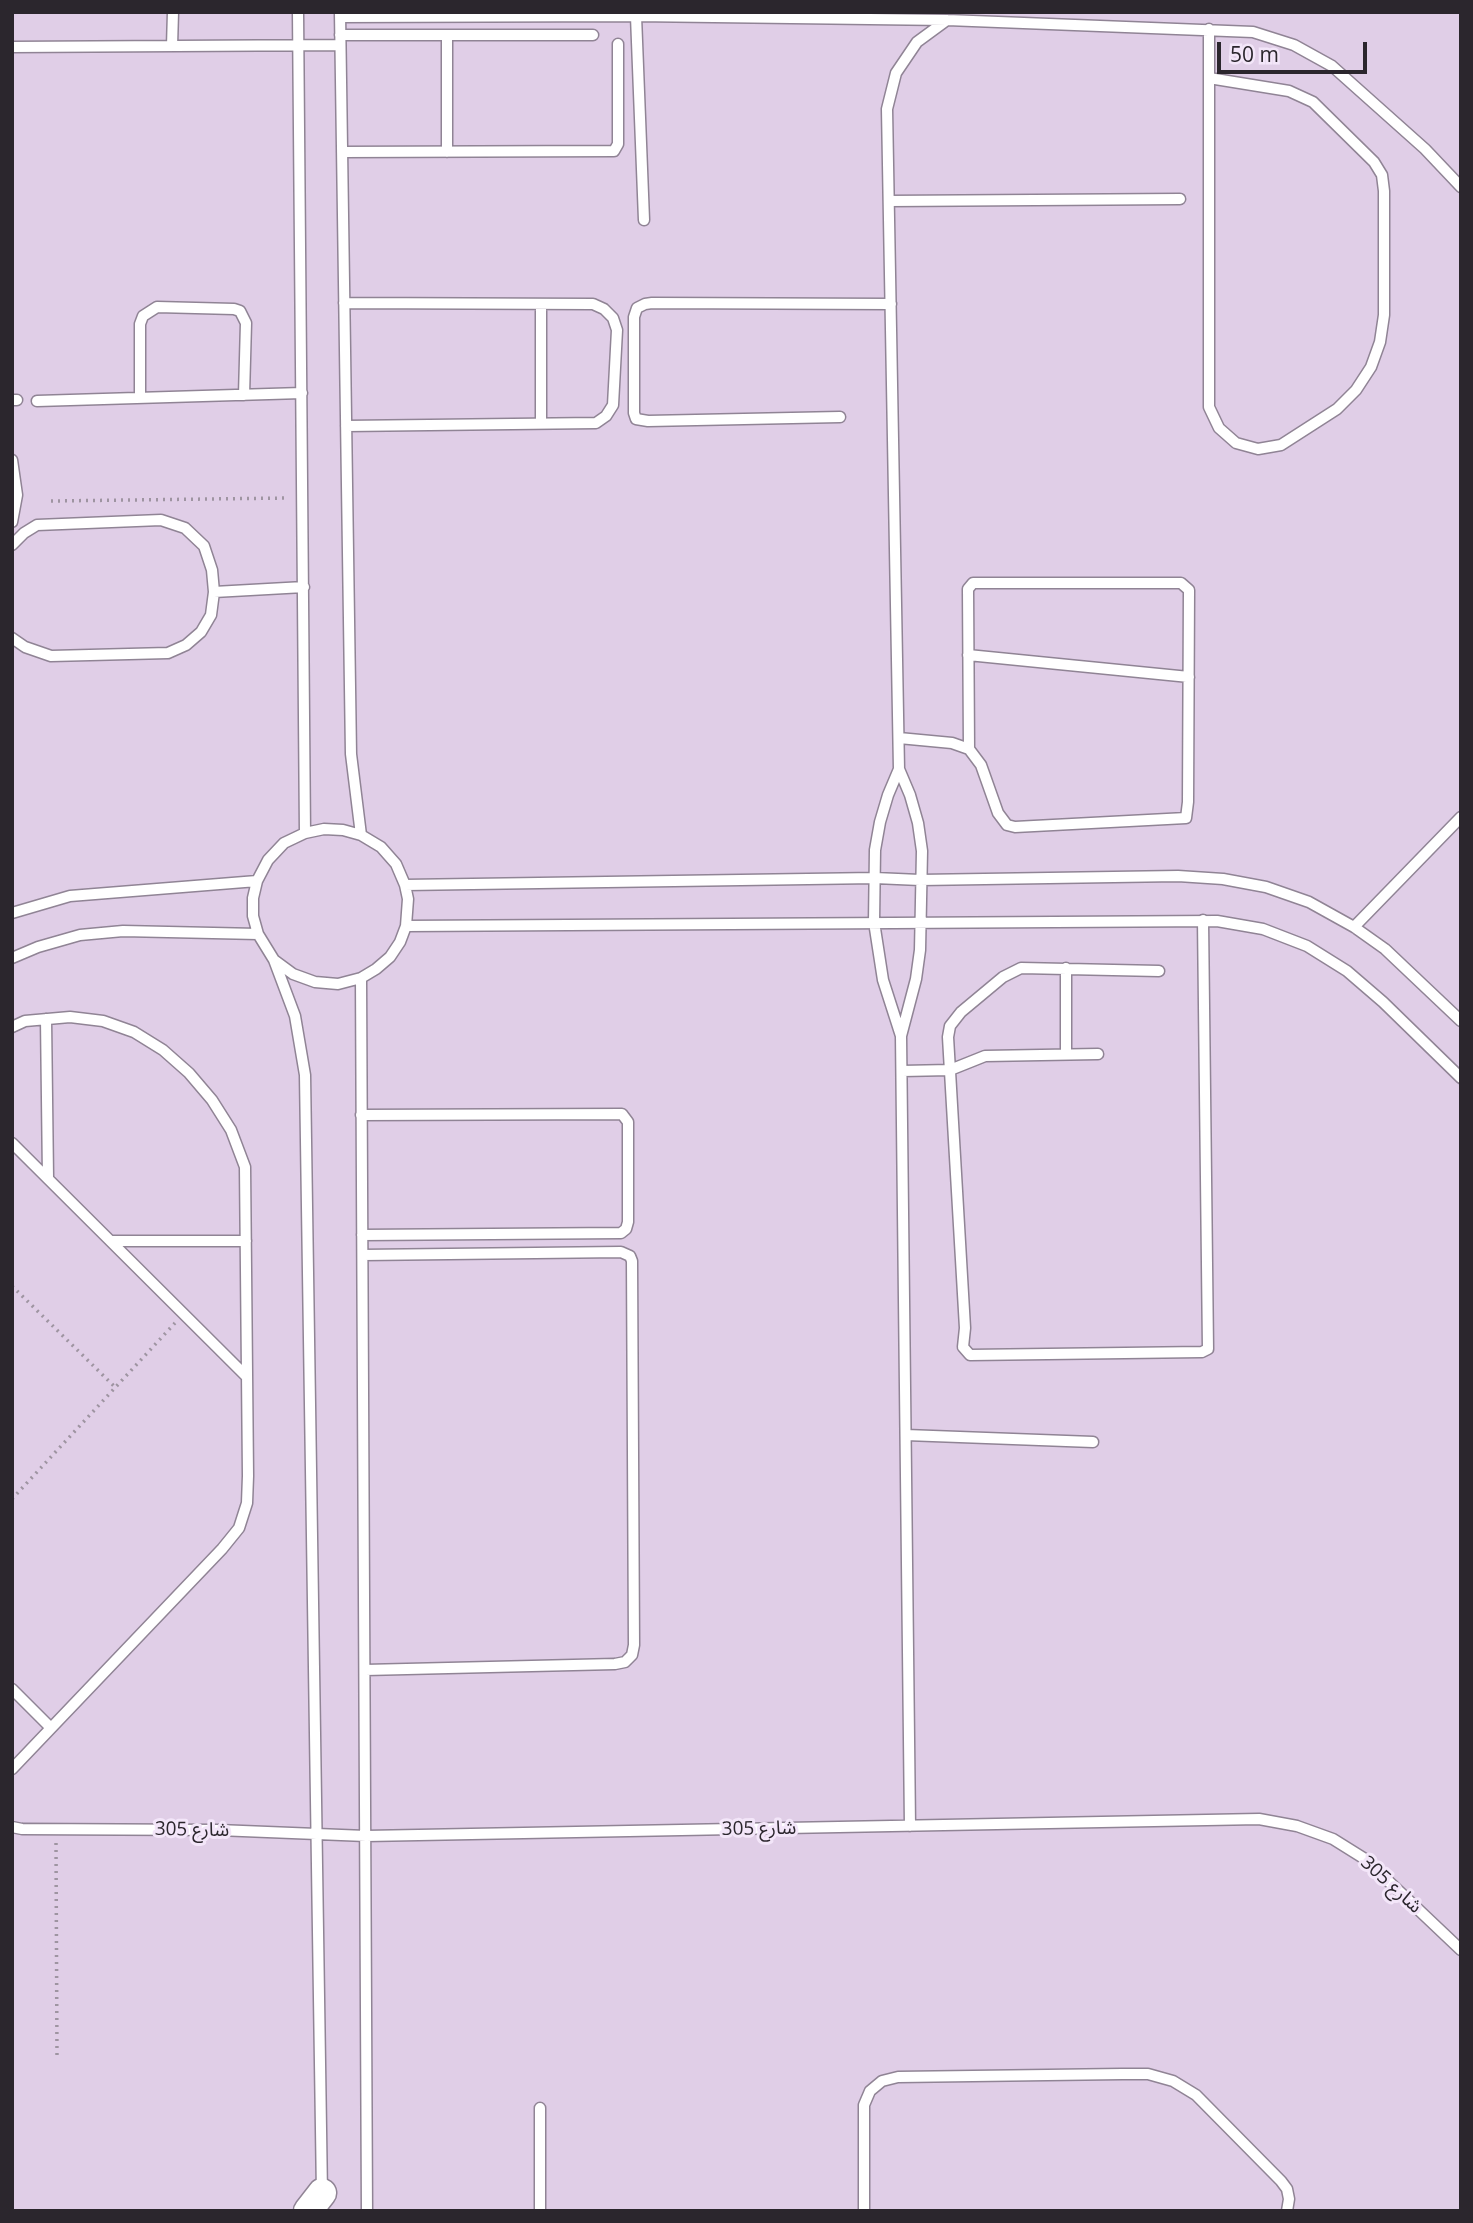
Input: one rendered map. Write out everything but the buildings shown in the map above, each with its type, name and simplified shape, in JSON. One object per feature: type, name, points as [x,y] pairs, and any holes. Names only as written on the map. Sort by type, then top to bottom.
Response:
[{"type":"lane","points":[[172,46],[173,12]]},
{"type":"lane","points":[[298,12],[306,833]]},
{"type":"lane","points":[[361,835],[351,754],[340,15],[947,20],[1253,32],[1294,45],[1332,66],[1425,149],[1461,187]]},
{"type":"lane","points":[[636,16],[644,220]]},
{"type":"lane","points":[[910,1826],[901,1036],[916,979],[922,921],[922,851],[918,822],[899,769],[887,109],[897,73],[917,42],[947,20]]},
{"type":"lane","points":[[1209,29],[1209,78],[1209,407],[1219,428],[1236,443],[1258,449],[1281,445],[1337,409],[1356,390],[1371,367],[1380,342],[1384,315],[1384,191],[1374,162],[1313,102],[1289,91],[1209,78]]},
{"type":"lane","points":[[12,47],[299,45],[340,40],[447,35],[593,35]]},
{"type":"lane","points":[[447,35],[447,152]]},
{"type":"lane","points":[[342,152],[614,151],[618,144],[618,44]]},
{"type":"lane","points":[[889,201],[1180,199]]},
{"type":"lane","points":[[344,303],[593,304],[604,309],[613,318],[617,330],[613,405],[607,416],[596,423],[346,426]]},
{"type":"lane","points":[[840,417],[648,421],[636,419],[634,317],[638,308],[652,303],[891,304]]},
{"type":"lane","points":[[541,304],[541,423]]},
{"type":"lane","points":[[140,398],[140,324],[143,316],[157,307],[234,309],[240,312],[246,323],[244,395]]},
{"type":"lane","points":[[37,401],[302,393]]},
{"type":"lane","points":[[12,460],[17,495],[12,522]]},
{"type":"lane","points":[[12,545],[37,525],[160,520],[185,528],[204,546],[212,570],[214,592],[211,615],[201,632],[186,645],[168,653],[51,656],[25,647],[12,638]]},
{"type":"lane","points":[[899,738],[952,743],[969,749],[981,765],[998,813],[1007,825],[1015,827],[1186,818],[1190,594],[1186,586],[1181,583],[973,583],[968,589],[969,749]]},
{"type":"lane","points":[[214,592],[304,587]]},
{"type":"lane","points":[[968,655],[1189,677]]},
{"type":"lane","points":[[899,769],[888,795],[875,850],[874,922],[883,981],[901,1036]]},
{"type":"lane","points":[[1354,927],[1461,817]]},
{"type":"lane","points":[[274,960],[293,974],[315,982],[338,984],[361,978],[376,969],[390,957],[406,926],[408,912],[405,885],[396,864],[380,847],[361,835],[324,829],[306,833],[284,843],[268,860],[257,880],[253,898],[253,916],[258,934],[274,960],[295,1016],[305,1075],[317,2205]]},
{"type":"lane","points":[[405,885],[874,878],[1223,878],[1266,887],[1309,902],[1354,927],[1385,948],[1461,1021]]},
{"type":"lane","points":[[12,913],[70,896],[257,880]]},
{"type":"lane","points":[[1159,971],[1032,967],[1012,971],[961,1012],[950,1026],[948,1037],[965,1328],[963,1348],[970,1355],[1205,1351],[1209,1342],[1203,920]]},
{"type":"lane","points":[[406,926],[1217,921],[1263,929],[1307,946],[1348,971],[1461,1078]]},
{"type":"lane","points":[[12,958],[37,947],[80,935],[124,931],[258,934]]},
{"type":"lane","points":[[1066,968],[1066,1054]]},
{"type":"lane","points":[[361,978],[367,2211]]},
{"type":"lane","points":[[12,1027],[25,1021],[70,1017],[103,1021],[134,1032],[163,1050],[189,1073],[212,1100],[231,1130],[245,1167],[247,1377],[247,1503],[239,1528],[12,1769]]},
{"type":"lane","points":[[46,1019],[48,1178]]},
{"type":"lane","points":[[902,1071],[950,1070],[985,1056],[1098,1054]]},
{"type":"lane","points":[[361,1115],[622,1114],[628,1122],[628,1222],[621,1233],[362,1235]]},
{"type":"lane","points":[[12,1143],[247,1377]]},
{"type":"lane","points":[[111,1241],[246,1241]]},
{"type":"lane","points":[[363,1255],[621,1252],[630,1256],[634,1645],[632,1655],[625,1662],[615,1664],[365,1670]]},
{"type":"lane","points":[[906,1435],[1093,1442]]},
{"type":"lane","points":[[12,1689],[51,1728]]},
{"type":"lane","name":"شارع 305","points":[[12,1827],[218,1830],[366,1836],[1259,1819],[1297,1826],[1333,1839],[1365,1859],[1461,1950]]},
{"type":"lane","points":[[864,2211],[863,2105],[870,2091],[882,2081],[898,2077],[1122,2074],[1148,2074],[1173,2081],[1196,2095],[1281,2181],[1287,2189],[1287,2211]]},
{"type":"lane","points":[[540,2108],[540,2211]]},
{"type":"path","points":[[51,501],[303,498]]},
{"type":"path","points":[[12,1286],[116,1388]]},
{"type":"path","points":[[12,1499],[184,1314]]},
{"type":"path","points":[[56,1829],[57,2058]]},
{"type":"shaded area","points":[[12,12],[1461,12],[1461,2211],[12,2211]]}]
